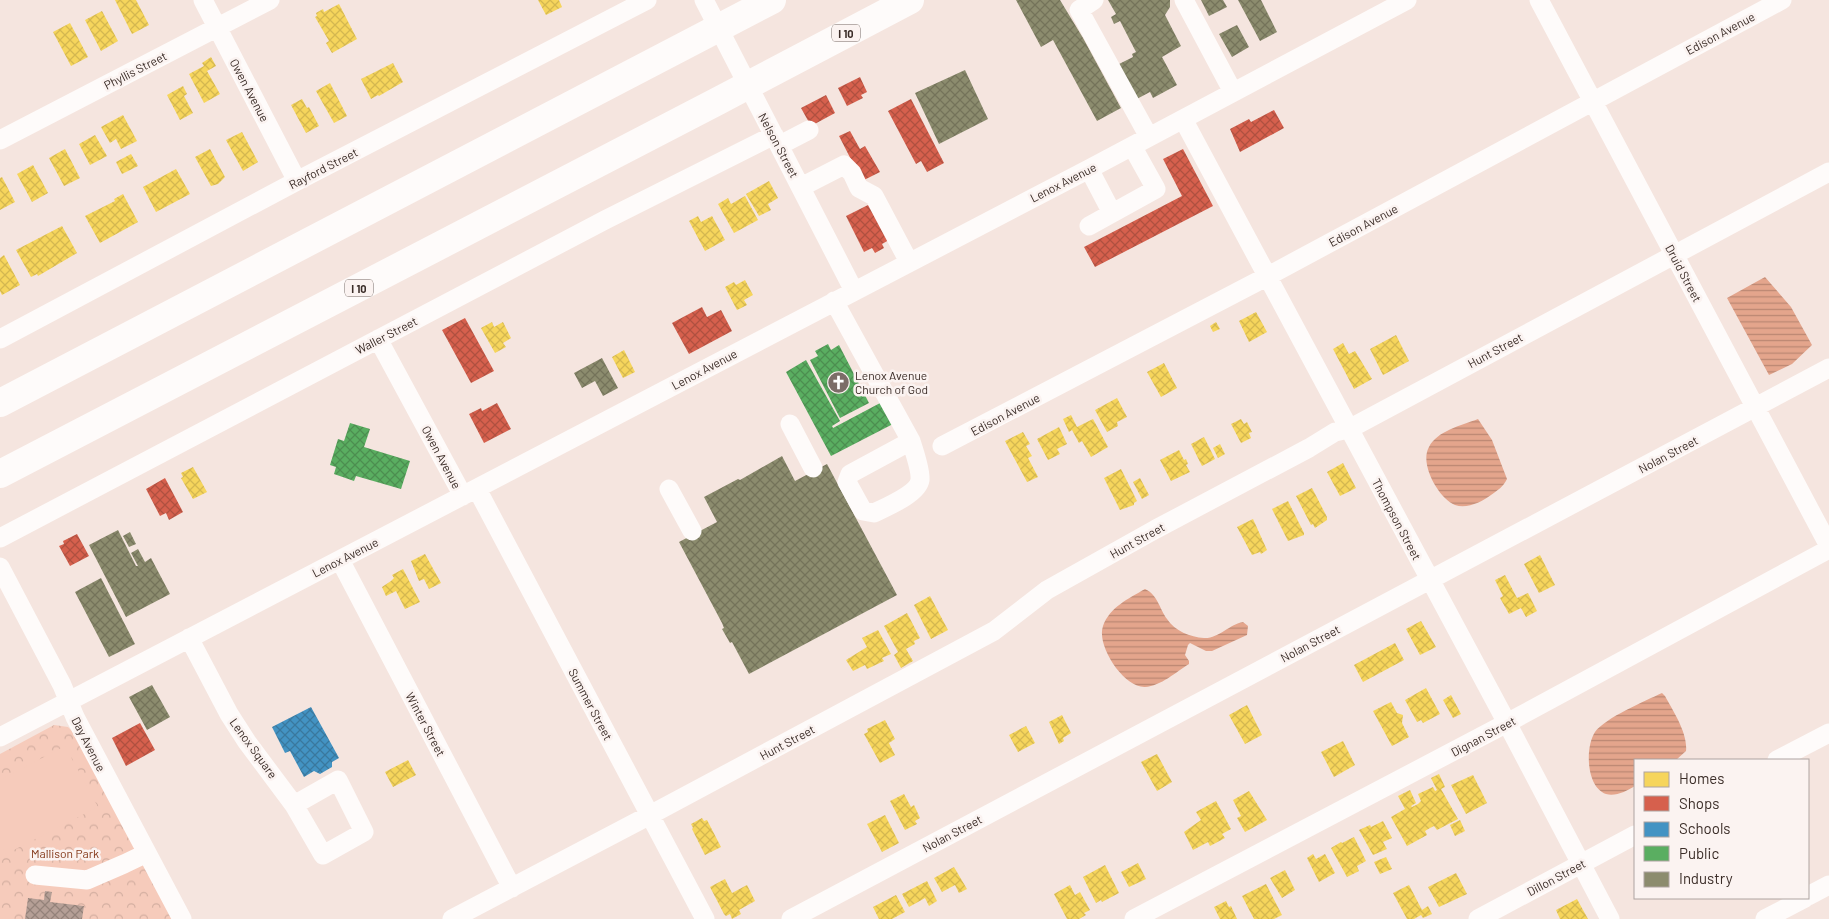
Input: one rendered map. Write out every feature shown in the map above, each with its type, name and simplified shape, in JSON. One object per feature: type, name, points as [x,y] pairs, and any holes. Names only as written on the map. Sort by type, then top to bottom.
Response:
[{"type":"highway","name":"I 10","points":[[0,474],[718,102],[910,0]]},
{"type":"highway","points":[[0,403],[761,6]]},
{"type":"street","name":"Owen Avenue","points":[[203,0],[298,181]]},
{"type":"street","name":"Phyllis Street","points":[[0,140],[270,0]]},
{"type":"street","name":"Rayford Street","points":[[0,339],[298,181],[647,0]]},
{"type":"street","name":"Nelson Street","points":[[704,0],[854,291]]},
{"type":"street","points":[[1094,0],[1079,10],[1149,137]]},
{"type":"street","points":[[1184,0],[1233,92]]},
{"type":"street","name":"Lenox Avenue","points":[[0,737],[470,492],[630,418],[752,354],[834,301],[1183,119],[1382,6],[1407,0]]},
{"type":"street","name":"Druid Street","points":[[1539,0],[1829,548]]},
{"type":"street","name":"Edison Avenue","points":[[942,446],[1268,276],[1782,0]]},
{"type":"street","name":"Thompson Street","points":[[1183,119],[1610,919]]},
{"type":"street","name":"Waller Street","points":[[0,538],[605,220],[777,140],[809,130]]},
{"type":"street","points":[[1089,226],[1156,190],[1132,146]]},
{"type":"street","points":[[801,187],[844,165],[852,174],[859,188],[874,196],[909,262]]},
{"type":"street","points":[[1088,169],[1112,213]]},
{"type":"street","name":"Hunt Street","points":[[452,919],[650,816],[994,631],[1047,590],[1156,529],[1335,432],[1349,429],[1829,172]]},
{"type":"street","points":[[834,301],[911,441]]},
{"type":"street","name":"Owen Avenue","points":[[378,339],[470,492]]},
{"type":"street","name":"Nolan Street","points":[[791,919],[1829,368]]},
{"type":"street","points":[[790,424],[813,468]]},
{"type":"street","points":[[669,489],[692,531]]},
{"type":"street","name":"Summer Street","points":[[470,492],[705,919]]},
{"type":"street","name":"Dignan Street","points":[[1134,919],[1507,724],[1829,548]]},
{"type":"street","name":"Winter Street","points":[[340,560],[512,888]]},
{"type":"street","name":"Day Avenue","points":[[0,567],[62,685],[74,717],[182,919]]},
{"type":"street","name":"Lenox Square","points":[[189,638],[229,714],[247,742],[294,805],[323,856],[364,832],[338,780],[294,805]]},
{"type":"street","points":[[1779,759],[1829,733]]},
{"type":"street","name":"Dillon Street","points":[[1478,919],[1634,837]]},
{"type":"street","points":[[35,876],[87,880],[146,853]]},
{"type":"street","points":[[1809,895],[1829,885]]},
{"type":"street","points":[[1765,919],[1802,899]]},
{"type":"green space","name":"Mallison Park","points":[[54,725],[68,727],[74,733],[173,919],[0,919],[0,754]]},
{"type":"green space","points":[[65,746],[98,807],[6,854],[0,843],[0,780]]},
{"type":"shaded area","points":[[1765,277],[1791,307],[1812,345],[1792,364],[1769,375],[1727,298]]},
{"type":"shaded area","points":[[1478,419],[1492,440],[1507,479],[1500,488],[1483,500],[1464,506],[1455,505],[1443,496],[1432,480],[1427,462],[1427,454],[1429,447],[1438,437],[1450,429]]},
{"type":"shaded area","points":[[1145,589],[1156,598],[1170,623],[1183,633],[1209,638],[1233,625],[1243,622],[1248,626],[1247,635],[1212,651],[1206,651],[1190,643],[1185,655],[1189,664],[1157,684],[1145,687],[1137,685],[1129,681],[1114,664],[1104,644],[1102,634],[1103,626],[1110,614],[1126,600]]},
{"type":"shaded area","points":[[1662,693],[1679,722],[1685,737],[1686,751],[1677,759],[1634,759],[1634,787],[1625,792],[1606,794],[1599,790],[1591,775],[1589,756],[1592,739],[1595,732],[1607,721]]},
{"type":"building: Homes","points":[[115,0],[136,0],[149,25],[132,34]]},
{"type":"building: Homes","points":[[538,0],[559,0],[562,7],[546,15]]},
{"type":"building: Homes","points":[[339,4],[357,39],[332,53],[326,43],[329,41],[315,17],[317,16],[316,13],[323,9],[324,12]]},
{"type":"building: Homes","points":[[102,11],[118,41],[101,51],[85,20]]},
{"type":"building: Homes","points":[[70,23],[88,57],[71,66],[53,32]]},
{"type":"building: Homes","points":[[211,57],[216,66],[207,71],[220,94],[204,103],[189,74],[204,66],[202,63]]},
{"type":"building: Homes","points":[[393,63],[403,82],[371,99],[361,79]]},
{"type":"building: Homes","points":[[330,83],[347,116],[334,123],[316,91]]},
{"type":"building: Homes","points":[[183,86],[187,94],[184,96],[193,113],[180,120],[167,95]]},
{"type":"building: Homes","points":[[302,99],[307,108],[309,107],[319,126],[306,133],[291,105]]},
{"type":"building: Homes","points":[[123,115],[137,141],[121,149],[116,139],[110,143],[101,127]]},
{"type":"building: Homes","points":[[242,132],[258,162],[243,171],[226,140]]},
{"type":"building: Homes","points":[[95,135],[107,156],[90,165],[79,144]]},
{"type":"building: Homes","points":[[65,149],[80,178],[64,186],[49,158]]},
{"type":"building: Homes","points":[[210,149],[225,177],[218,184],[211,186],[195,157]]},
{"type":"building: Homes","points":[[131,154],[138,166],[122,174],[116,162]]},
{"type":"building: Homes","points":[[33,165],[48,193],[32,202],[17,174]]},
{"type":"building: Homes","points":[[176,169],[190,194],[156,212],[143,187]]},
{"type":"building: Homes","points":[[2,177],[15,202],[0,210],[0,178]]},
{"type":"building: Homes","points":[[769,181],[778,198],[768,204],[771,210],[759,216],[746,194]]},
{"type":"building: Homes","points":[[123,194],[138,222],[100,243],[85,216],[115,201],[114,199]]},
{"type":"building: Homes","points":[[745,196],[758,220],[734,233],[718,204],[728,198],[731,204]]},
{"type":"building: Homes","points":[[698,216],[701,222],[712,216],[725,240],[705,251],[689,221]]},
{"type":"building: Homes","points":[[62,226],[77,253],[38,276],[37,274],[31,277],[16,250]]},
{"type":"building: Homes","points":[[4,255],[20,285],[2,295],[0,291],[0,258]]},
{"type":"building: Homes","points":[[745,280],[753,295],[744,300],[747,305],[737,310],[725,287],[734,282],[736,285]]},
{"type":"building: Homes","points":[[1256,312],[1267,332],[1249,342],[1239,321]]},
{"type":"building: Homes","points":[[492,322],[494,327],[503,322],[511,338],[503,343],[506,347],[495,353],[481,328]]},
{"type":"building: Homes","points":[[1216,322],[1220,329],[1213,332],[1210,326]]},
{"type":"building: Homes","points":[[1396,335],[1409,361],[1383,375],[1370,349]]},
{"type":"building: Homes","points":[[1343,343],[1349,354],[1355,351],[1372,379],[1354,389],[1333,349]]},
{"type":"building: Homes","points":[[624,350],[635,372],[623,378],[612,357]]},
{"type":"building: Homes","points":[[1164,363],[1177,388],[1161,397],[1147,372]]},
{"type":"building: Homes","points":[[1117,398],[1127,417],[1117,422],[1118,426],[1107,432],[1095,410]]},
{"type":"building: Homes","points":[[1071,415],[1077,427],[1093,419],[1108,447],[1091,457],[1082,441],[1079,443],[1072,430],[1069,432],[1063,419]]},
{"type":"building: Homes","points":[[1241,419],[1244,424],[1247,422],[1252,432],[1249,433],[1251,438],[1241,443],[1231,424]]},
{"type":"building: Homes","points":[[1059,427],[1067,444],[1057,449],[1060,454],[1048,460],[1037,439]]},
{"type":"building: Homes","points":[[1023,432],[1030,444],[1026,446],[1032,456],[1028,458],[1038,477],[1027,482],[1005,441]]},
{"type":"building: Homes","points":[[1204,437],[1215,459],[1202,466],[1191,444]]},
{"type":"building: Homes","points":[[1220,444],[1225,454],[1218,458],[1213,448]]},
{"type":"building: Homes","points":[[1179,450],[1184,460],[1186,459],[1188,464],[1186,465],[1190,472],[1171,481],[1160,460]]},
{"type":"building: Homes","points":[[1343,463],[1356,488],[1340,496],[1327,472]]},
{"type":"building: Homes","points":[[193,467],[207,492],[193,499],[181,478],[183,477],[181,473]]},
{"type":"building: Homes","points":[[1121,469],[1137,501],[1134,505],[1120,510],[1104,478]]},
{"type":"building: Homes","points":[[1140,478],[1149,495],[1142,499],[1133,482]]},
{"type":"building: Homes","points":[[1312,488],[1327,517],[1327,520],[1315,528],[1313,524],[1311,525],[1296,496]]},
{"type":"building: Homes","points":[[1288,501],[1304,535],[1288,541],[1272,509]]},
{"type":"building: Homes","points":[[1253,519],[1267,550],[1261,554],[1260,552],[1252,555],[1237,527]]},
{"type":"building: Homes","points":[[425,554],[441,583],[429,589],[424,579],[419,581],[411,561]]},
{"type":"building: Homes","points":[[1540,555],[1555,585],[1539,593],[1524,564]]},
{"type":"building: Homes","points":[[403,569],[420,602],[405,609],[396,591],[386,596],[382,587],[394,578],[392,575]]},
{"type":"building: Homes","points":[[1505,575],[1517,598],[1528,593],[1537,611],[1526,617],[1521,608],[1509,614],[1500,598],[1503,596],[1495,580]]},
{"type":"building: Homes","points":[[930,596],[948,630],[931,639],[914,605]]},
{"type":"building: Homes","points":[[907,613],[920,638],[914,641],[915,644],[906,649],[913,661],[901,668],[894,655],[898,652],[884,626]]},
{"type":"building: Homes","points":[[1421,621],[1436,647],[1420,655],[1406,629]]},
{"type":"building: Homes","points":[[878,630],[891,654],[882,658],[884,661],[867,669],[865,665],[853,671],[846,660],[867,647],[862,638]]},
{"type":"building: Homes","points":[[1395,643],[1404,660],[1363,682],[1354,665]]},
{"type":"building: Homes","points":[[1426,688],[1440,714],[1423,723],[1421,720],[1417,722],[1405,700]]},
{"type":"building: Homes","points":[[1451,695],[1461,714],[1453,718],[1443,700]]},
{"type":"building: Homes","points":[[1391,702],[1397,713],[1403,715],[1402,723],[1409,737],[1392,746],[1373,711]]},
{"type":"building: Homes","points":[[1247,705],[1262,735],[1245,744],[1229,715]]},
{"type":"building: Homes","points":[[1062,715],[1071,733],[1063,738],[1064,741],[1059,744],[1049,722]]},
{"type":"building: Homes","points":[[885,720],[895,739],[889,743],[895,755],[880,763],[864,734],[868,732],[867,729]]},
{"type":"building: Homes","points":[[1026,726],[1035,743],[1018,752],[1009,735]]},
{"type":"building: Homes","points":[[1343,741],[1355,765],[1334,777],[1321,752]]},
{"type":"building: Homes","points":[[1157,754],[1172,782],[1157,791],[1141,762]]},
{"type":"building: Homes","points":[[408,760],[416,775],[393,787],[385,772]]},
{"type":"building: Homes","points":[[1439,774],[1445,787],[1441,789],[1458,819],[1437,830],[1434,826],[1430,828],[1425,831],[1427,835],[1407,846],[1391,817],[1405,809],[1398,796],[1410,790],[1416,803],[1411,806],[1418,804],[1421,801],[1418,794],[1433,787],[1435,791],[1437,790],[1431,778]]},
{"type":"building: Homes","points":[[1473,775],[1487,803],[1466,814],[1451,785]]},
{"type":"building: Homes","points":[[1249,791],[1267,820],[1245,832],[1237,818],[1241,816],[1233,800]]},
{"type":"building: Homes","points":[[904,794],[911,807],[914,805],[920,818],[915,821],[917,824],[905,830],[890,801]]},
{"type":"building: Homes","points":[[1216,801],[1231,829],[1222,834],[1225,838],[1210,846],[1208,842],[1193,850],[1184,832],[1201,820],[1196,812]]},
{"type":"building: Homes","points":[[885,815],[899,843],[882,852],[867,824]]},
{"type":"building: Homes","points":[[702,818],[704,821],[707,820],[721,847],[705,855],[691,824]]},
{"type":"building: Homes","points":[[1460,820],[1465,831],[1455,836],[1450,825]]},
{"type":"building: Homes","points":[[1383,821],[1392,838],[1383,842],[1387,849],[1373,855],[1359,830]]},
{"type":"building: Homes","points":[[1354,837],[1366,861],[1357,866],[1359,871],[1347,877],[1331,848]]},
{"type":"building: Homes","points":[[1313,854],[1316,859],[1325,854],[1335,873],[1319,882],[1307,858]]},
{"type":"building: Homes","points":[[1386,857],[1392,869],[1380,874],[1374,862]]},
{"type":"building: Homes","points":[[1138,863],[1146,879],[1129,887],[1121,872]]},
{"type":"building: Homes","points":[[1105,865],[1119,893],[1096,903],[1083,877]]},
{"type":"building: Homes","points":[[954,867],[967,889],[959,893],[955,885],[942,892],[934,878]]},
{"type":"building: Homes","points":[[1285,870],[1295,890],[1282,898],[1270,878]]},
{"type":"building: Homes","points":[[1456,873],[1467,894],[1439,907],[1428,887]]},
{"type":"building: Homes","points":[[725,879],[732,893],[747,885],[755,901],[739,910],[741,914],[732,919],[730,914],[726,916],[724,914],[710,887]]},
{"type":"building: Homes","points":[[927,881],[937,901],[929,906],[925,898],[909,907],[902,894]]},
{"type":"building: Homes","points":[[1266,884],[1282,915],[1274,919],[1254,919],[1242,896]]},
{"type":"building: Homes","points":[[1070,885],[1075,895],[1080,892],[1090,910],[1079,919],[1067,919],[1054,894]]},
{"type":"building: Homes","points":[[1409,885],[1422,910],[1428,906],[1432,914],[1423,918],[1421,915],[1414,919],[1407,919],[1393,893]]},
{"type":"building: Homes","points":[[896,895],[905,912],[892,919],[879,919],[873,907]]},
{"type":"building: Homes","points":[[1577,899],[1588,919],[1560,919],[1556,910]]},
{"type":"building: Homes","points":[[1226,901],[1229,907],[1231,906],[1237,919],[1220,919],[1214,907]]},
{"type":"building: Shops","points":[[860,77],[867,92],[861,95],[863,98],[847,106],[838,88]]},
{"type":"building: Shops","points":[[826,95],[835,113],[811,126],[801,108]]},
{"type":"building: Shops","points":[[911,99],[944,163],[927,172],[921,161],[916,164],[888,111]]},
{"type":"building: Shops","points":[[1274,110],[1284,128],[1240,152],[1230,129],[1249,119],[1251,122]]},
{"type":"building: Shops","points":[[850,131],[860,149],[865,146],[880,172],[862,181],[839,136]]},
{"type":"building: Shops","points":[[1183,149],[1213,206],[1095,267],[1084,247],[1182,196],[1163,159]]},
{"type":"building: Shops","points":[[870,204],[889,240],[882,244],[884,248],[875,253],[872,248],[864,252],[846,216]]},
{"type":"building: Shops","points":[[702,307],[707,317],[721,310],[732,331],[689,354],[672,323]]},
{"type":"building: Shops","points":[[465,318],[494,371],[471,383],[442,330]]},
{"type":"building: Shops","points":[[497,403],[511,429],[484,443],[469,414],[481,408],[482,411]]},
{"type":"building: Shops","points":[[165,478],[183,512],[169,520],[166,513],[160,516],[146,489]]},
{"type":"building: Shops","points":[[77,534],[89,556],[70,566],[59,546],[64,544],[63,541]]},
{"type":"building: Shops","points":[[140,723],[155,750],[126,766],[112,738]]},
{"type":"building: Schools","points":[[311,707],[339,758],[332,762],[332,767],[320,774],[314,771],[304,777],[290,751],[285,753],[272,727]]},
{"type":"building: Public","name":"Lenox Avenue Church of God","points":[[828,344],[831,350],[839,345],[869,403],[840,418],[810,360],[818,356],[815,351]]},
{"type":"building: Public","points":[[806,360],[840,421],[832,426],[833,428],[882,402],[893,424],[831,456],[786,372]]},
{"type":"building: Public","points":[[350,423],[370,429],[364,447],[410,461],[401,489],[356,476],[354,481],[334,474],[336,467],[330,465],[338,439],[344,441]]},
{"type":"building: Industry","points":[[1016,0],[1060,0],[1121,108],[1097,121],[1053,40],[1041,47]]},
{"type":"building: Industry","points":[[1108,0],[1170,0],[1170,7],[1165,15],[1181,46],[1162,57],[1177,85],[1153,98],[1150,92],[1133,101],[1119,64],[1133,57],[1132,54],[1136,52],[1120,21],[1114,24],[1111,17],[1116,14]]},
{"type":"building: Industry","points":[[1201,0],[1223,0],[1227,7],[1209,16]]},
{"type":"building: Industry","points":[[1238,0],[1261,0],[1277,32],[1260,41]]},
{"type":"building: Industry","points":[[1237,25],[1249,47],[1232,57],[1219,34]]},
{"type":"building: Industry","points":[[965,70],[988,119],[939,144],[915,93]]},
{"type":"building: Industry","points":[[602,358],[618,388],[603,396],[595,381],[582,388],[574,373]]},
{"type":"building: Industry","points":[[782,456],[795,481],[827,464],[897,595],[749,674],[732,642],[730,643],[722,629],[724,628],[722,623],[679,542],[717,522],[704,497],[738,479],[740,480]]},
{"type":"building: Industry","points":[[118,530],[136,566],[138,566],[131,553],[138,549],[145,562],[151,558],[170,594],[126,617],[89,545]]},
{"type":"building: Industry","points":[[130,532],[136,544],[129,547],[123,536]]},
{"type":"building: Industry","points":[[101,578],[135,644],[109,657],[75,592]]},
{"type":"building: Industry","points":[[152,685],[170,717],[147,730],[129,697]]},
{"type":"building: Other","points":[[45,891],[52,892],[50,902],[84,906],[82,919],[25,919],[28,898],[44,900]]},
{"type":"place","name":"Lenox Avenue Church of God","points":[[839,382]]}]
